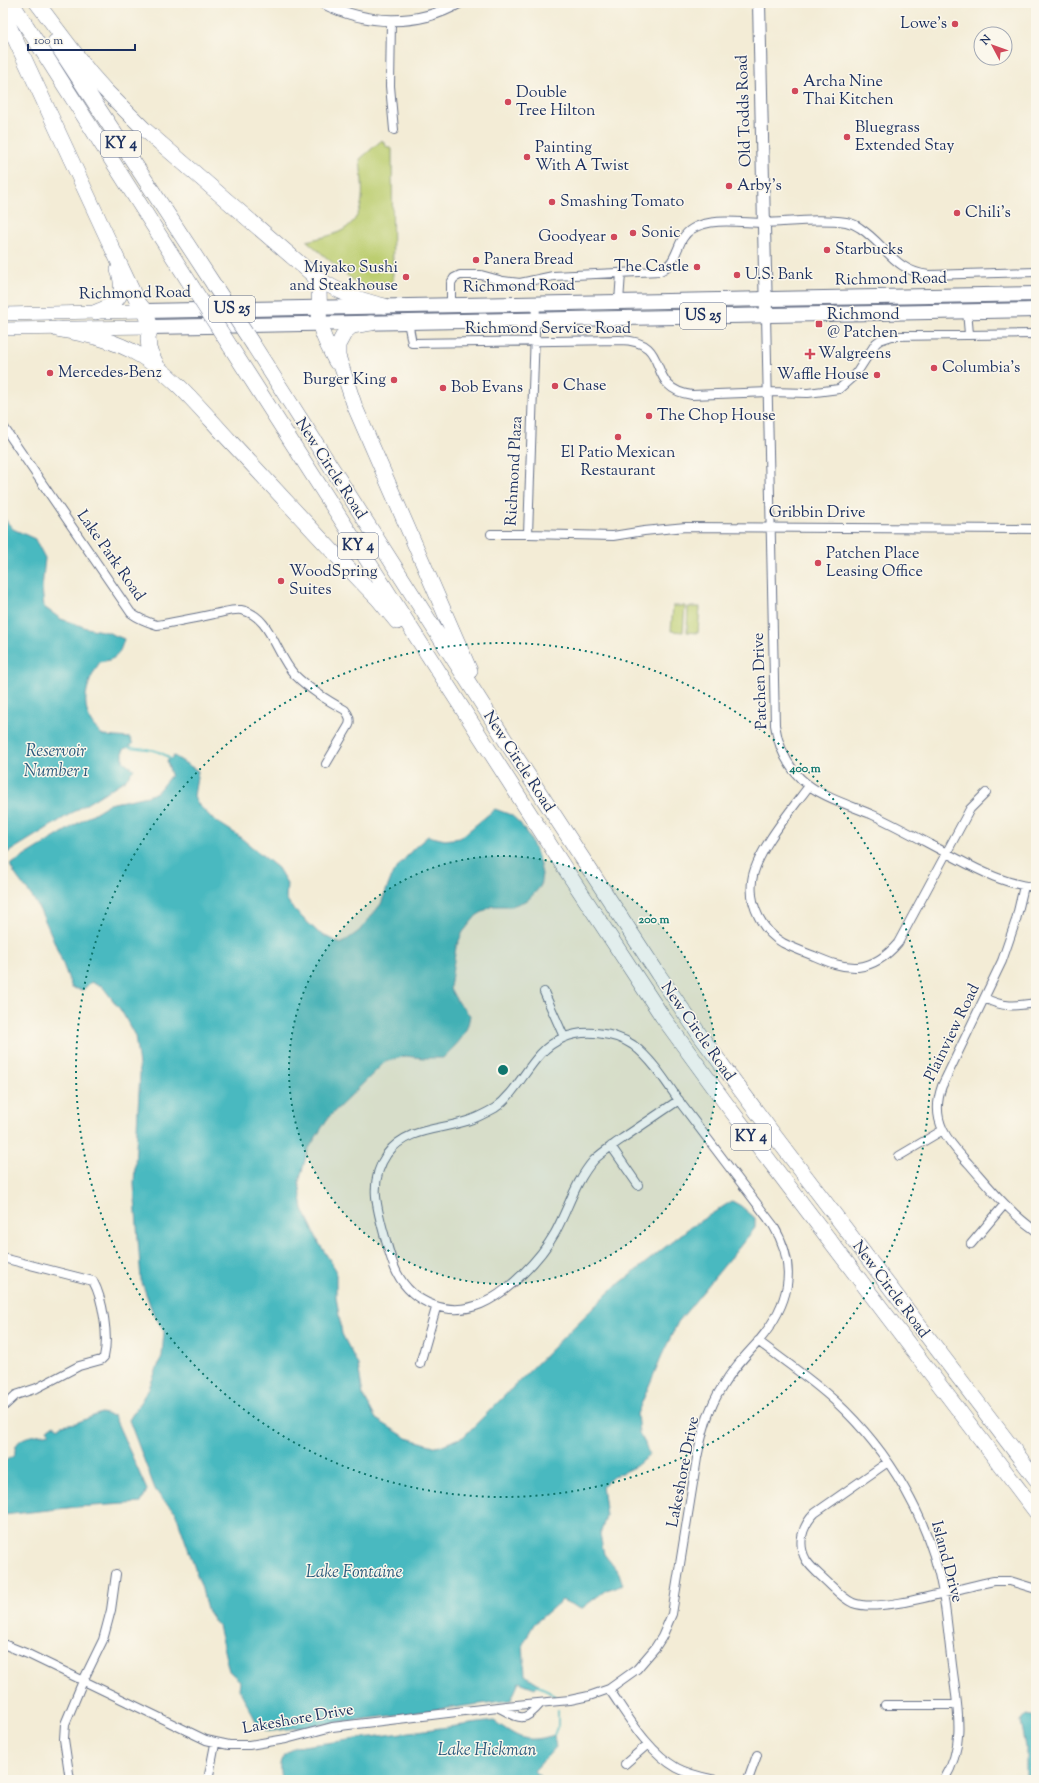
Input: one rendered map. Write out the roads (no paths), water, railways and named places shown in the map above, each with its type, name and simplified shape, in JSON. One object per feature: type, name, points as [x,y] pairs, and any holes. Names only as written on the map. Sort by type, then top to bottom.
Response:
[{"type":"highway","name":"New Circle Road","points":[[12,3],[230,346],[662,1016],[729,1108],[1036,1512]]},
{"type":"highway","name":"New Circle Road","points":[[30,3],[254,346],[610,902],[702,1038],[1036,1479]]},
{"type":"highway","points":[[36,3],[106,92],[144,128],[312,274],[331,287],[351,297],[385,306]]},
{"type":"highway","points":[[3,13],[106,235],[138,301],[145,311],[151,327],[148,338],[149,349],[159,370]]},
{"type":"highway","points":[[96,312],[110,307],[116,302],[121,287],[120,274],[106,235]]},
{"type":"highway","points":[[312,274],[317,281],[320,292],[319,308],[322,331],[472,674],[509,746]]},
{"type":"highway","name":"Richmond Road","points":[[145,311],[1036,294]]},
{"type":"highway","name":"Richmond Road","points":[[151,327],[1036,310]]},
{"type":"highway","points":[[352,399],[338,356],[338,345],[348,328],[370,323]]},
{"type":"highway","points":[[57,329],[91,336],[119,345],[142,357],[177,385],[378,600],[414,645],[487,746]]},
{"type":"main road","name":"Old Todds Road","points":[[759,3],[767,299],[766,315]]},
{"type":"main road","name":"Richmond Road","points":[[3,314],[145,311]]},
{"type":"main road","name":"Richmond Road","points":[[3,329],[151,327]]},
{"type":"street","points":[[323,3],[342,12],[356,16],[391,21],[425,16],[459,3]]},
{"type":"street","points":[[391,21],[390,86],[394,130]]},
{"type":"street","name":"Richmond Service Road","points":[[451,305],[450,283],[460,275],[480,275],[503,281],[520,283],[553,276],[654,272],[664,269],[674,259],[684,236],[698,226],[710,223],[813,221],[848,222],[861,228],[904,268],[920,274],[1036,272]]},
{"type":"street","points":[[619,302],[620,273]]},
{"type":"street","name":"Richmond Plaza","points":[[491,534],[528,534],[536,303]]},
{"type":"street","points":[[967,311],[969,334]]},
{"type":"street","name":"Patchen Drive","points":[[766,315],[776,734],[786,760],[809,786],[874,816],[987,874],[1024,886],[1036,887]]},
{"type":"street","name":"Richmond Service Road","points":[[408,322],[412,343],[637,341],[650,350],[657,360],[663,380],[674,391],[681,394],[692,395],[769,392],[808,393],[839,389],[856,374],[876,343],[886,337],[899,335],[1036,334]]},
{"type":"street","name":"Lake Park Road","points":[[3,426],[131,613],[146,622],[157,624],[232,610],[248,612],[257,617],[265,626],[278,651],[294,674],[314,692],[348,713],[350,718],[349,725],[326,764]]},
{"type":"street","name":"Gribbin Drive","points":[[528,534],[599,537],[667,528],[772,527],[1036,529]]},
{"type":"street","points":[[809,786],[757,861],[752,881],[753,901],[756,912],[769,931],[785,944],[841,966],[858,967],[877,962],[887,956],[898,943],[970,809],[986,793]]},
{"type":"street","name":"Plainview Road","points":[[1024,886],[1011,936],[1002,961],[942,1086],[938,1106],[943,1130],[953,1145],[1004,1205],[1036,1230]]},
{"type":"street","points":[[544,992],[564,1037]]},
{"type":"street","points":[[985,998],[997,1004],[1006,1006],[1036,1003]]},
{"type":"street","name":"Lakeshore Drive","points":[[3,1644],[185,1731],[215,1744],[229,1746],[249,1745],[286,1739],[332,1727],[570,1700],[589,1696],[609,1689],[628,1677],[655,1648],[668,1626],[672,1614],[697,1458],[706,1421],[722,1385],[774,1320],[785,1295],[788,1278],[784,1248],[773,1225],[679,1100],[648,1059],[631,1044],[612,1036],[602,1034],[574,1034],[554,1042],[540,1053],[512,1091],[497,1106],[466,1121],[431,1128],[408,1136],[395,1145],[382,1163],[375,1182],[377,1207],[395,1268],[402,1282],[414,1295],[436,1308],[461,1309],[482,1304],[493,1298],[520,1275],[548,1245],[578,1184],[598,1156],[679,1100]]},
{"type":"street","points":[[899,1156],[943,1130]]},
{"type":"street","points":[[612,1146],[638,1186]]},
{"type":"street","points":[[971,1244],[1004,1205]]},
{"type":"street","points":[[3,1258],[93,1281],[100,1294],[106,1343],[104,1357],[101,1360],[78,1366],[37,1388],[16,1395],[3,1407]]},
{"type":"street","points":[[420,1364],[436,1308]]},
{"type":"street","name":"Island Drive","points":[[758,1341],[834,1400],[870,1437],[903,1485],[917,1511],[932,1554],[942,1592],[957,1705],[959,1730],[958,1749],[954,1762],[944,1780]]},
{"type":"street","points":[[888,1462],[810,1518],[803,1530],[803,1553],[810,1565],[845,1598],[860,1605],[881,1606],[994,1581],[1010,1581],[1036,1589]]},
{"type":"street","points":[[70,1780],[64,1730],[83,1681],[103,1640],[111,1610],[116,1574]]},
{"type":"street","points":[[609,1689],[648,1744],[677,1768],[715,1780]]},
{"type":"street","points":[[499,1708],[514,1716],[521,1717],[529,1716],[540,1704]]},
{"type":"street","points":[[885,1705],[957,1705]]},
{"type":"street","points":[[208,1780],[215,1744]]},
{"type":"street","points":[[625,1764],[648,1744]]},
{"type":"street","points":[[748,1780],[757,1755]]},
{"type":"water","name":"Reservoir Number 1","points":[[3,517],[13,529],[35,539],[45,558],[42,588],[44,607],[61,619],[87,628],[107,632],[124,639],[119,653],[110,660],[100,662],[92,676],[87,691],[86,706],[91,722],[103,736],[130,738],[133,744],[123,750],[123,761],[134,769],[125,780],[4,855]]},
{"type":"water","name":"Lake Fontaine","points":[[174,756],[198,771],[194,796],[198,804],[213,819],[236,834],[278,868],[287,883],[286,898],[293,909],[319,933],[341,944],[359,931],[381,904],[393,873],[413,849],[428,836],[445,840],[460,838],[495,809],[511,815],[520,823],[530,838],[538,857],[542,874],[540,887],[528,900],[512,906],[492,906],[476,916],[463,932],[456,947],[450,988],[458,1003],[470,1015],[467,1028],[461,1039],[443,1058],[405,1056],[385,1062],[328,1118],[308,1150],[299,1182],[303,1209],[319,1243],[336,1270],[336,1297],[342,1334],[358,1365],[363,1395],[376,1419],[407,1438],[437,1447],[463,1437],[609,1292],[689,1228],[732,1201],[741,1206],[755,1218],[755,1228],[678,1322],[662,1355],[637,1414],[639,1433],[645,1443],[649,1455],[636,1466],[613,1477],[602,1486],[606,1516],[600,1535],[604,1554],[619,1573],[623,1585],[606,1590],[581,1609],[562,1600],[534,1624],[523,1644],[525,1675],[539,1684],[535,1688],[519,1682],[511,1700],[273,1731],[265,1730],[257,1723],[239,1689],[240,1681],[229,1671],[218,1626],[207,1610],[202,1589],[175,1511],[162,1499],[155,1489],[129,1420],[149,1388],[162,1356],[164,1331],[153,1313],[141,1280],[134,1184],[140,1073],[135,1036],[122,1012],[102,986],[91,982],[83,990],[72,988],[56,945],[41,913],[33,898],[10,865],[109,804],[148,796],[157,792],[171,775],[167,761]]},
{"type":"water","points":[[101,1413],[114,1416],[147,1490],[141,1503],[76,1507],[3,1515],[3,1462],[15,1455],[15,1448],[18,1443],[26,1437],[50,1433],[47,1429],[54,1425],[59,1428],[61,1425],[76,1423]]},
{"type":"water","points":[[1027,1714],[1036,1716],[1036,1780],[1026,1780],[1026,1747],[1021,1721]]},
{"type":"water","name":"Lake Hickman","points":[[494,1721],[522,1738],[536,1739],[554,1735],[556,1747],[534,1771],[544,1780],[281,1779],[281,1760],[295,1747]]},
{"type":"waterway","points":[[128,747],[156,751],[170,759]]},
{"type":"waterway","points":[[538,1686],[549,1691],[555,1697]]},
{"type":"waterway","points":[[554,1735],[558,1725],[558,1710]]},
{"type":"place","name":"Lowe's","points":[[955,24]]},
{"type":"place","name":"Archa Nine Thai Kitchen","points":[[795,91]]},
{"type":"place","name":"Double Tree Hilton","points":[[508,102]]},
{"type":"place","name":"Bluegrass Extended Stay","points":[[847,137]]},
{"type":"place","name":"Painting With A Twist","points":[[527,157]]},
{"type":"place","name":"Arby's","points":[[729,186]]},
{"type":"place","name":"Smashing Tomato","points":[[552,202]]},
{"type":"place","name":"Chili's","points":[[957,213]]},
{"type":"place","name":"Sonic","points":[[633,233]]},
{"type":"place","name":"Goodyear","points":[[614,237]]},
{"type":"place","name":"Starbucks","points":[[827,250]]},
{"type":"place","name":"Panera Bread","points":[[476,260]]},
{"type":"place","name":"The Castle","points":[[697,267]]},
{"type":"place","name":"U.S. Bank","points":[[737,275]]},
{"type":"place","name":"Miyako Sushi and Steakhouse","points":[[406,277]]},
{"type":"place","name":"Richmond @ Patchen","points":[[819,324]]},
{"type":"place","name":"Walgreens","points":[[810,354]]},
{"type":"place","name":"Columbia's","points":[[934,368]]},
{"type":"place","name":"Mercedes-Benz","points":[[50,373]]},
{"type":"place","name":"Waffle House","points":[[877,375]]},
{"type":"place","name":"Burger King","points":[[394,380]]},
{"type":"place","name":"Chase","points":[[555,386]]},
{"type":"place","name":"Bob Evans","points":[[443,388]]},
{"type":"place","name":"The Chop House","points":[[649,416]]},
{"type":"place","name":"El Patio Mexican Restaurant","points":[[618,437]]},
{"type":"place","name":"Patchen Place Leasing Office","points":[[818,563]]},
{"type":"place","name":"WoodSpring Suites","points":[[281,581]]}]
